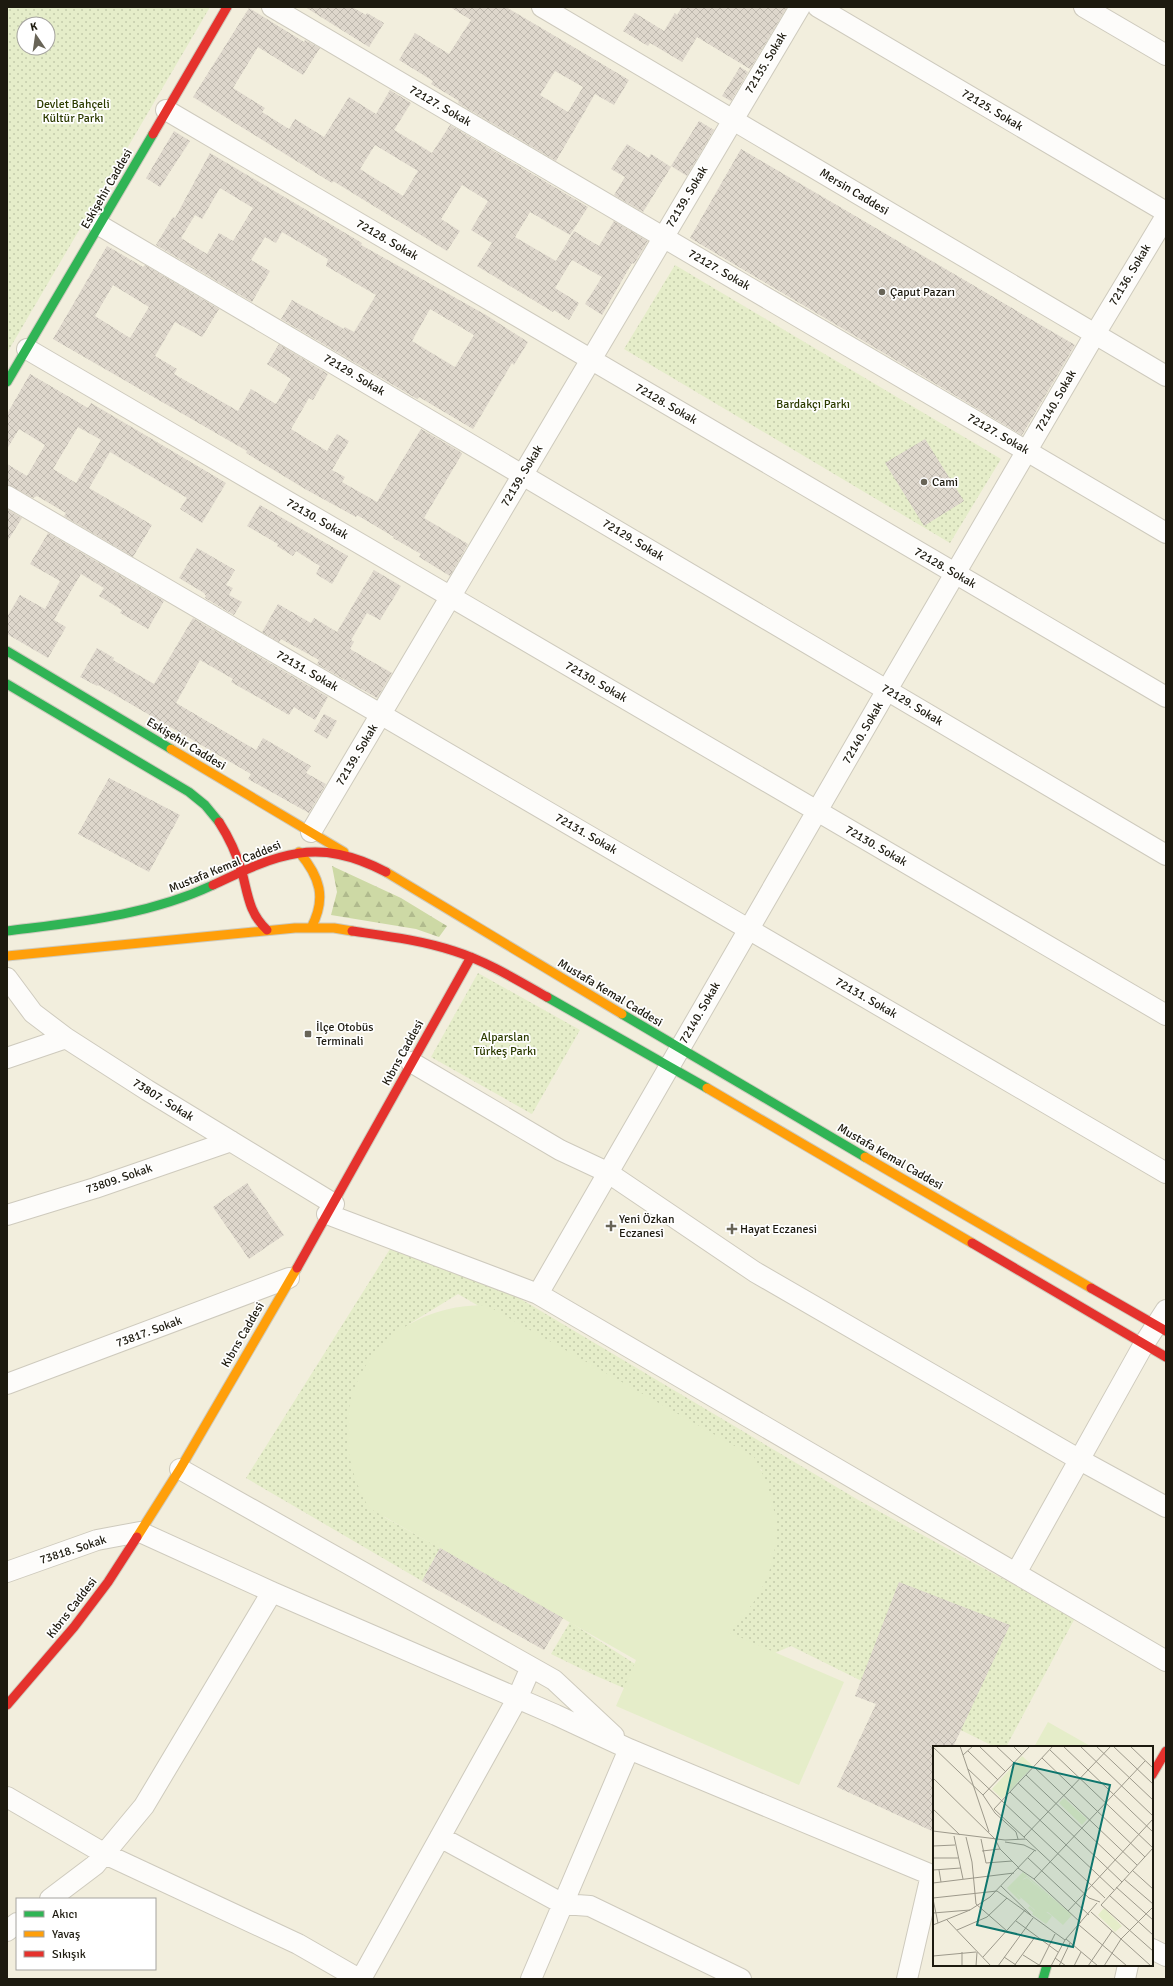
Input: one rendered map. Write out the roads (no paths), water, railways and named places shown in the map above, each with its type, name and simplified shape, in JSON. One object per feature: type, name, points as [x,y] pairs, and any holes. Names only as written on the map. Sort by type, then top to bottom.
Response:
[{"type":"main road","name":"Eskişehir Caddesi","points":[[7,382],[227,7]]},
{"type":"main road","name":"Eskişehir Caddesi","points":[[7,651],[352,857]]},
{"type":"main road","points":[[7,684],[202,801],[214,813],[224,828],[242,872],[248,905],[254,916],[267,930]]},
{"type":"main road","points":[[299,852],[313,869],[320,891],[321,903],[317,919],[311,928]]},
{"type":"main road","name":"Mustafa Kemal Caddesi","points":[[7,931],[102,918],[162,905],[208,888],[271,858],[299,852],[312,852],[352,857],[391,875],[679,1049],[1163,1322]]},
{"type":"main road","points":[[7,956],[267,930],[334,928],[416,941],[471,957],[505,973],[669,1066],[1166,1357]]},
{"type":"main road","name":"Kıbrıs Caddesi","points":[[7,1705],[74,1627],[108,1582],[180,1469],[289,1278],[331,1209],[411,1062],[471,957]]},
{"type":"main road","points":[[1153,1773],[1166,1751]]},
{"type":"main road","points":[[1043,1979],[1046,1966]]},
{"type":"street","name":"72127. Sokak","points":[[272,7],[1166,533]]},
{"type":"street","name":"Mersin Caddesi","points":[[542,7],[1166,376]]},
{"type":"street","name":"72135. Sokak","points":[[732,120],[800,7]]},
{"type":"street","name":"72125. Sokak","points":[[818,7],[1166,212]]},
{"type":"street","points":[[1084,7],[1166,55]]},
{"type":"street","name":"72128. Sokak","points":[[166,110],[1166,697]]},
{"type":"street","name":"72139. Sokak","points":[[311,832],[732,120]]},
{"type":"street","name":"72136. Sokak","points":[[1095,334],[1166,216]]},
{"type":"street","name":"72129. Sokak","points":[[99,225],[1166,855]]},
{"type":"street","name":"72140. Sokak","points":[[538,1294],[607,1172],[1095,334]]},
{"type":"street","name":"72130. Sokak","points":[[26,349],[1166,1015]]},
{"type":"street","name":"72131. Sokak","points":[[7,496],[1166,1173]]},
{"type":"street","name":"73807. Sokak","points":[[7,978],[33,1013],[66,1038],[147,1090],[231,1141],[331,1209],[538,1294],[1166,1661]]},
{"type":"street","points":[[7,1058],[66,1038]]},
{"type":"street","points":[[411,1062],[560,1150],[607,1172],[755,1272],[1080,1460],[1166,1507]]},
{"type":"street","name":"73809. Sokak","points":[[7,1215],[95,1188],[231,1141]]},
{"type":"street","name":"73817. Sokak","points":[[7,1384],[208,1310],[289,1278]]},
{"type":"street","points":[[1016,1573],[1144,1344],[1163,1322]]},
{"type":"street","points":[[180,1469],[554,1680],[629,1749]]},
{"type":"street","points":[[140,1532],[272,1592],[629,1749],[933,1876],[907,1979]]},
{"type":"street","name":"73818. Sokak","points":[[7,1572],[97,1540],[140,1532]]},
{"type":"street","points":[[51,1898],[95,1865],[144,1806],[272,1592]]},
{"type":"street","points":[[7,1798],[105,1854],[298,1944],[360,1979],[518,1699],[531,1667]]},
{"type":"street","points":[[531,1979],[629,1749]]},
{"type":"street","points":[[440,1837],[563,1904],[590,1906],[710,1973],[741,1979]]},
{"type":"street","points":[[7,1931],[16,1924]]},
{"type":"street","points":[[1153,1950],[1166,1956]]},
{"type":"street","points":[[1125,1979],[1128,1966]]},
{"type":"place","name":"Çaput Pazarı","points":[[882,292]]},
{"type":"place","name":"Cami","points":[[924,482]]},
{"type":"place","name":"İlçe Otobüs Terminali","points":[[308,1034]]},
{"type":"place","name":"Yeni Özkan Eczanesi","points":[[611,1226]]},
{"type":"place","name":"Hayat Eczanesi","points":[[732,1229]]},
{"type":"park label","name":"Devlet Bahçeli Kültür Parkı","points":[[73,111]]},
{"type":"park label","name":"Bardakçı Parkı","points":[[813,404]]},
{"type":"park label","name":"Alparslan Türkeş Parkı","points":[[505,1044]]}]
